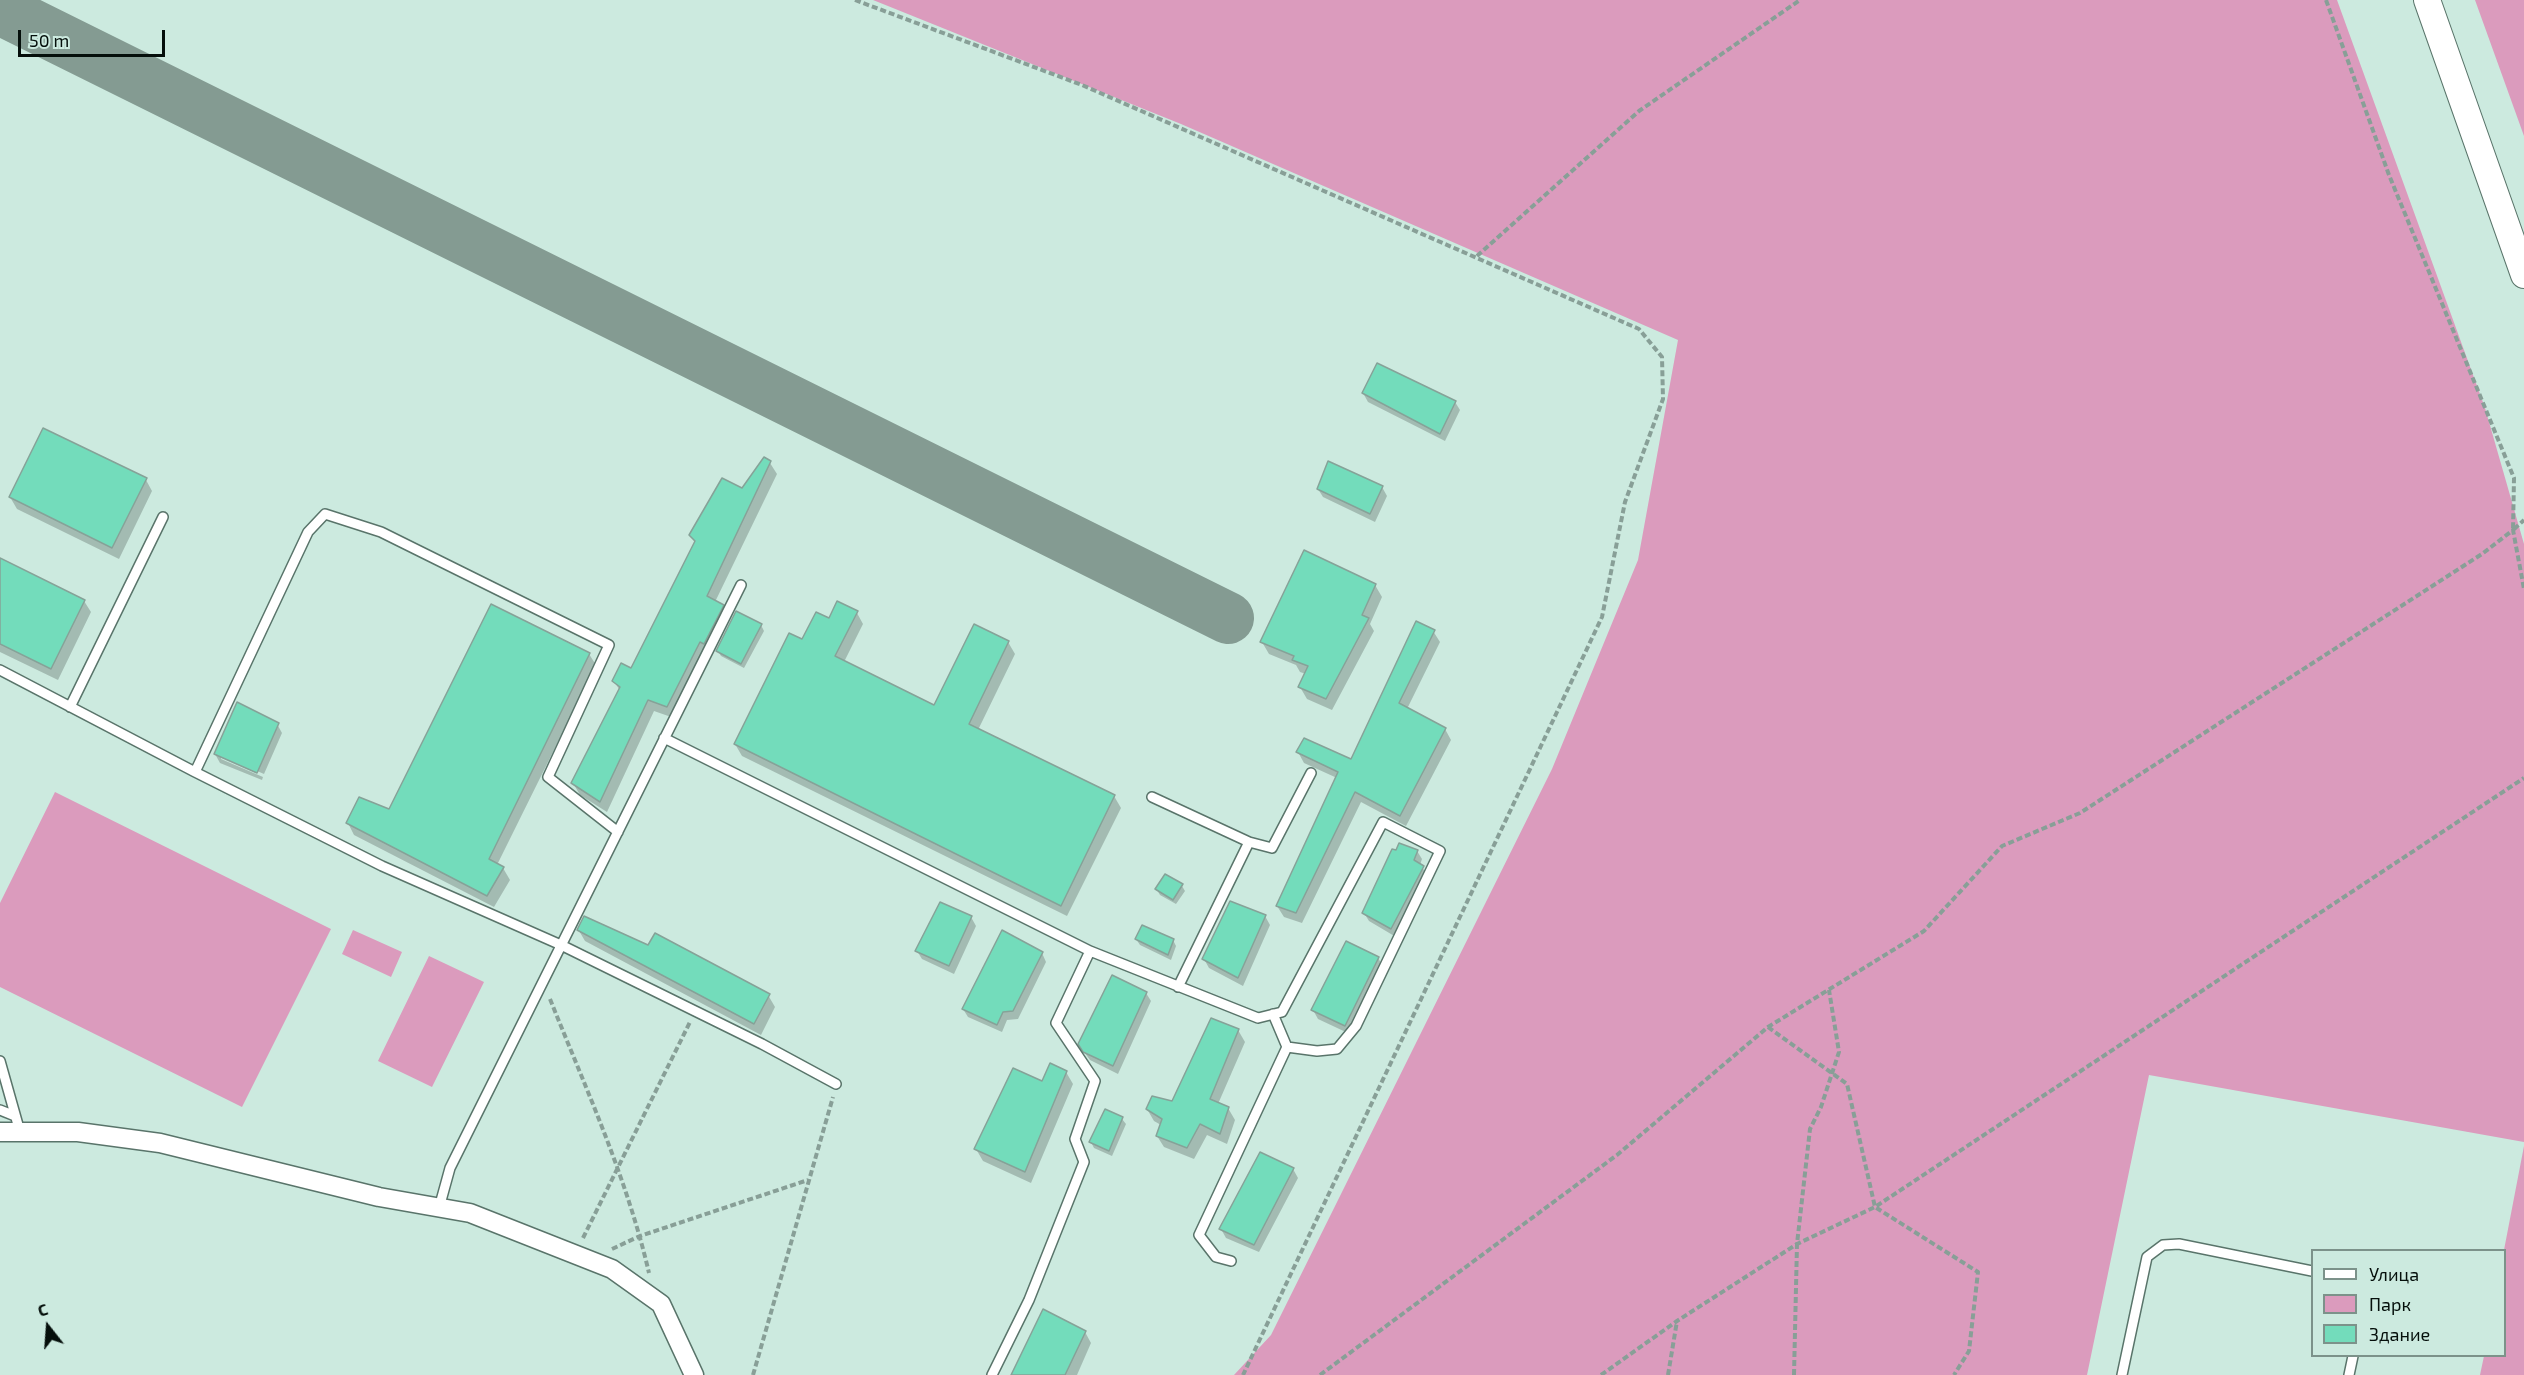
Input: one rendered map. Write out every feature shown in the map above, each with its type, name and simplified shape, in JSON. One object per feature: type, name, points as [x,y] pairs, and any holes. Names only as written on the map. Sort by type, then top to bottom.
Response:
[{"type":"main road","points":[[2427,0],[2524,275]]},
{"type":"street","points":[[0,1132],[18,1124],[160,1143],[379,1197],[470,1214],[612,1269],[655,1299],[661,1304],[694,1375]]},
{"type":"lane","points":[[195,772],[308,532],[325,514],[381,532],[609,645],[548,777],[618,832]]},
{"type":"lane","points":[[70,707],[162,517]]},
{"type":"lane","points":[[440,1208],[450,1168],[741,585]]},
{"type":"lane","points":[[0,670],[382,866],[561,945],[836,1084]]},
{"type":"lane","points":[[664,738],[1090,951],[1258,1018],[1282,1012],[1383,822],[1440,851],[1356,1026],[1338,1048],[1317,1051],[1287,1047]]},
{"type":"lane","points":[[1152,797],[1249,842],[1272,848],[1311,773]]},
{"type":"lane","points":[[1178,987],[1249,842]]},
{"type":"lane","points":[[992,1375],[1029,1300],[1084,1162],[1075,1139],[1095,1081],[1056,1023],[1090,951]]},
{"type":"lane","points":[[1231,1261],[1216,1257],[1199,1235],[1287,1047],[1273,1014]]},
{"type":"lane","points":[[0,1060],[18,1124]]},
{"type":"lane","points":[[0,1110],[18,1124]]},
{"type":"lane","points":[[2122,1375],[2147,1257],[2163,1245],[2180,1244],[2311,1271]]},
{"type":"lane","points":[[2349,1375],[2353,1357]]},
{"type":"path","points":[[855,0],[1082,85],[1478,256],[1639,329],[1662,357],[1663,399],[1625,502],[1602,617],[1243,1375]]},
{"type":"path","points":[[1478,256],[1640,111],[1800,0]]},
{"type":"path","points":[[2326,0],[2389,175],[2514,478],[2513,530],[2524,589]]},
{"type":"path","points":[[1320,1375],[1617,1155],[1768,1027],[1924,931],[2002,846],[2080,813],[2482,554],[2524,520]]},
{"type":"path","points":[[1600,1375],[1677,1321],[1797,1244],[1875,1207],[2524,778]]},
{"type":"path","points":[[543,981],[618,1167],[640,1236],[655,1299]]},
{"type":"path","points":[[1794,1375],[1797,1244],[1810,1128],[1833,1074],[1839,1052],[1829,990]]},
{"type":"path","points":[[581,1257],[618,1167],[695,1011]]},
{"type":"path","points":[[1768,1027],[1847,1084],[1875,1207],[1978,1272],[1969,1351],[1953,1375]]},
{"type":"path","points":[[753,1375],[836,1084]]},
{"type":"path","points":[[581,1257],[809,1180]]},
{"type":"path","points":[[1668,1375],[1677,1321]]},
{"type":"green space","points":[[873,0],[2337,0],[2485,408],[2524,544],[2524,1142],[2149,1075],[2087,1375],[1234,1375],[1271,1335],[1552,769],[1638,560],[1678,340],[1181,124]]},
{"type":"green space","points":[[2475,0],[2524,0],[2524,136]]},
{"type":"green space","points":[[55,792],[331,929],[242,1107],[0,987],[0,903]]},
{"type":"green space","points":[[353,930],[402,952],[391,977],[342,954]]},
{"type":"green space","points":[[429,956],[484,982],[432,1087],[378,1061]]},
{"type":"green space","points":[[2524,1146],[2524,1375],[2480,1375],[2484,1357],[2506,1357],[2506,1249],[2504,1249]]},
{"type":"building","points":[[1377,363],[1456,401],[1440,434],[1362,393]]},
{"type":"building","points":[[43,428],[147,478],[112,548],[9,497]]},
{"type":"building","points":[[764,457],[771,461],[707,596],[724,605],[704,644],[700,642],[667,707],[648,700],[600,802],[571,783],[620,687],[612,681],[621,663],[631,668],[695,541],[689,535],[722,478],[742,488]]},
{"type":"building","points":[[1328,461],[1383,486],[1370,514],[1317,489]]},
{"type":"building","points":[[1304,550],[1376,584],[1362,615],[1369,618],[1326,699],[1298,687],[1308,666],[1292,660],[1294,656],[1260,642]]},
{"type":"building","points":[[0,558],[85,600],[51,669],[0,644]]},
{"type":"building","points":[[837,601],[858,611],[835,656],[934,705],[974,624],[1009,641],[969,724],[1115,795],[1061,906],[734,744],[789,633],[802,639],[816,612],[829,618]]},
{"type":"building","points":[[491,604],[590,653],[489,859],[504,867],[487,896],[346,823],[359,797],[389,809]]},
{"type":"building","points":[[736,611],[762,624],[741,664],[716,651]]},
{"type":"building","points":[[1416,621],[1435,630],[1399,703],[1446,728],[1400,816],[1355,792],[1296,913],[1276,906],[1338,772],[1296,752],[1304,738],[1351,759]]},
{"type":"building","points":[[237,702],[279,723],[257,773],[214,754]]},
{"type":"building","points":[[1399,843],[1418,850],[1414,860],[1424,866],[1391,929],[1362,913],[1392,849],[1396,850]]},
{"type":"building","points":[[1165,874],[1183,884],[1173,900],[1155,889]]},
{"type":"building","points":[[1230,901],[1266,915],[1238,978],[1202,959]]},
{"type":"building","points":[[940,902],[972,916],[949,966],[915,951]]},
{"type":"building","points":[[584,916],[648,945],[655,933],[770,994],[754,1024],[577,930]]},
{"type":"building","points":[[1142,925],[1174,939],[1168,955],[1135,939]]},
{"type":"building","points":[[1002,930],[1043,952],[1013,1011],[1003,1012],[997,1025],[962,1009]]},
{"type":"building","points":[[1346,941],[1379,957],[1345,1026],[1311,1010]]},
{"type":"building","points":[[1112,975],[1147,992],[1113,1066],[1083,1052],[1078,1044]]},
{"type":"building","points":[[1211,1018],[1239,1029],[1210,1099],[1229,1107],[1220,1134],[1200,1124],[1187,1148],[1156,1136],[1162,1119],[1146,1109],[1152,1096],[1172,1101]]},
{"type":"building","points":[[1050,1063],[1067,1071],[1025,1172],[974,1149],[1013,1068],[1042,1081]]},
{"type":"building","points":[[1105,1109],[1123,1117],[1109,1151],[1089,1142]]},
{"type":"building","points":[[1260,1152],[1294,1168],[1254,1245],[1219,1229]]},
{"type":"building","points":[[1043,1309],[1086,1331],[1065,1375],[1011,1375]]},
{"type":"taxiway","points":[[0,9],[1228,618]]}]
